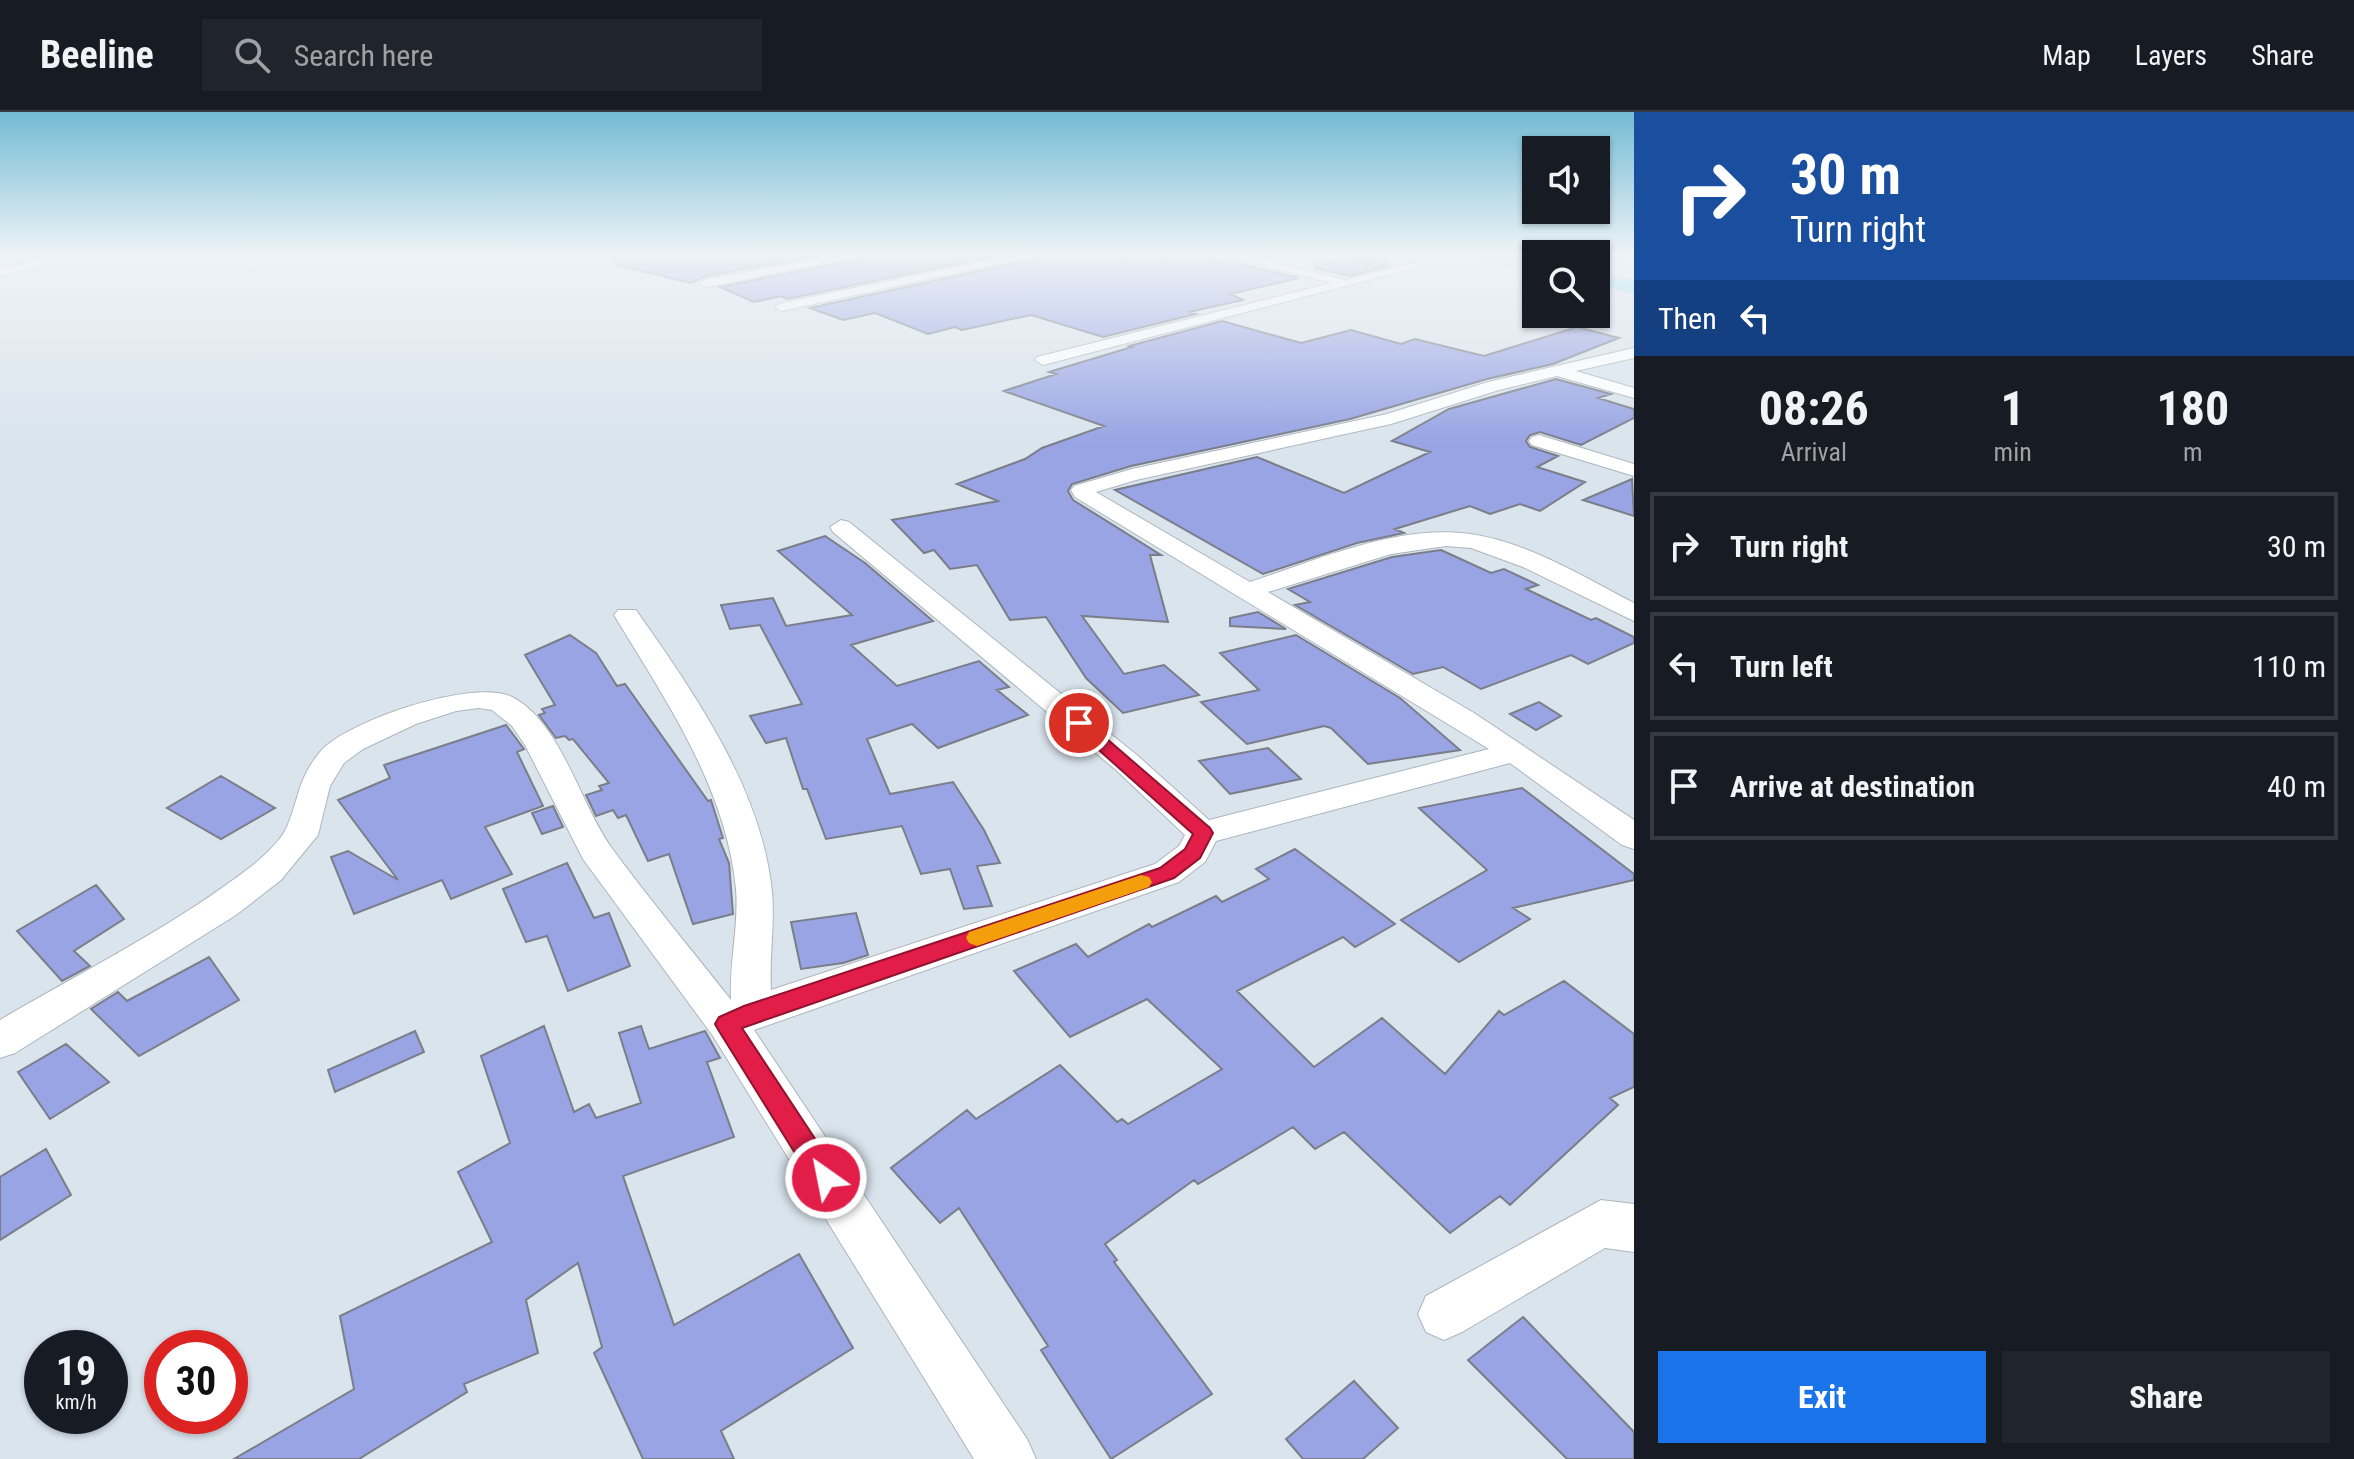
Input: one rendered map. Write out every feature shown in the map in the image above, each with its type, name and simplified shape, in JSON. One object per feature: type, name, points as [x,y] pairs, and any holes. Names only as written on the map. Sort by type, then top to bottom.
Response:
[{"type":"street","points":[[1043,360],[1209,318]]},
{"type":"street","points":[[1634,353],[1494,386],[1391,419],[1132,475],[1081,490],[1096,502],[1250,590],[1515,752],[1634,837]]},
{"type":"street","points":[[1557,371],[1634,393]]},
{"type":"street","points":[[1539,441],[1634,470]]},
{"type":"street","points":[[841,527],[1127,763],[1203,833]]},
{"type":"street","points":[[1250,590],[1400,545],[1453,539],[1506,552],[1634,613]]},
{"type":"street","points":[[627,615],[691,718],[723,783],[746,844],[754,892],[748,983],[740,1018]]},
{"type":"street","points":[[0,1041],[223,906],[269,871],[301,835],[314,786],[332,757],[352,742],[406,718],[451,703],[479,699],[501,703],[531,732],[595,851],[740,1018],[1007,1459]]},
{"type":"street","points":[[740,1018],[1167,873],[1193,854],[1203,833],[1515,752]]},
{"type":"street","points":[[1444,1314],[1601,1224],[1634,1228]]},
{"type":"building","points":[[887,318],[1018,318],[962,330],[955,327],[928,334]]},
{"type":"building","points":[[1040,318],[1180,318],[1103,337]]},
{"type":"building","points":[[1222,321],[1301,343],[1351,330],[1401,344],[1415,339],[1484,356],[1574,328],[1619,338],[1553,364],[1487,379],[1350,419],[1131,466],[1072,484],[1068,491],[1073,500],[1161,555],[1150,555],[1168,622],[1082,616],[1124,674],[1164,665],[1199,695],[1123,713],[1086,678],[1046,617],[1010,620],[977,565],[950,569],[934,550],[924,553],[892,520],[998,501],[957,484],[1104,426],[1004,391],[1056,374],[1049,372],[1132,347],[1129,346]]},
{"type":"building","points":[[1556,379],[1611,394],[1598,398],[1634,409],[1634,418],[1581,445],[1540,432],[1530,435],[1526,441],[1530,447],[1558,456],[1537,467],[1585,482],[1540,511],[1520,504],[1490,514],[1470,506],[1395,529],[1404,533],[1357,543],[1263,574],[1115,490],[1257,457],[1344,493],[1430,452],[1392,441],[1449,409]]},
{"type":"building","points":[[1632,479],[1634,516],[1583,500]]},
{"type":"building","points":[[825,536],[865,563],[933,621],[851,645],[897,686],[979,661],[1009,687],[997,690],[1028,715],[938,748],[912,724],[867,739],[890,794],[953,782],[984,830],[1000,863],[977,866],[992,906],[964,909],[950,869],[921,874],[902,826],[826,839],[807,789],[803,789],[786,738],[766,743],[750,716],[802,704],[760,625],[730,629],[721,605],[773,598],[786,626],[852,615],[778,551]]},
{"type":"building","points":[[1441,550],[1491,573],[1504,569],[1538,585],[1526,589],[1634,637],[1634,643],[1588,664],[1571,655],[1481,689],[1443,667],[1413,674],[1295,605],[1310,602],[1288,589],[1392,557]]},
{"type":"building","points":[[1258,612],[1286,629],[1230,626],[1230,618]]},
{"type":"building","points":[[570,635],[596,653],[617,686],[625,684],[708,801],[711,800],[723,838],[719,839],[729,863],[733,914],[693,924],[669,854],[648,861],[626,815],[618,818],[613,810],[596,816],[586,795],[602,790],[599,786],[609,783],[573,739],[565,736],[556,738],[539,715],[545,713],[542,709],[555,705],[525,655]]},
{"type":"building","points":[[1296,635],[1400,698],[1460,750],[1368,764],[1331,728],[1324,726],[1247,744],[1201,702],[1259,690],[1220,653]]},
{"type":"building","points":[[1539,702],[1561,716],[1536,730],[1510,714]]},
{"type":"building","points":[[506,725],[524,749],[517,752],[543,806],[485,827],[512,874],[451,899],[442,880],[354,914],[331,857],[348,851],[398,880],[338,800],[390,778],[384,765]]},
{"type":"building","points":[[1268,748],[1301,779],[1230,794],[1199,761]]},
{"type":"building","points":[[221,776],[275,808],[221,839],[167,808]]},
{"type":"building","points":[[1522,788],[1634,874],[1634,880],[1513,908],[1530,919],[1459,962],[1401,920],[1487,870],[1419,808]]},
{"type":"building","points":[[553,806],[563,827],[542,834],[532,813]]},
{"type":"building","points":[[1295,849],[1395,924],[1355,947],[1343,937],[1237,991],[1314,1067],[1382,1018],[1445,1074],[1499,1011],[1504,1015],[1564,981],[1634,1034],[1634,1087],[1610,1098],[1618,1105],[1510,1205],[1500,1196],[1450,1233],[1344,1132],[1315,1149],[1293,1127],[1198,1184],[1194,1180],[1105,1244],[1117,1260],[1114,1262],[1212,1394],[1111,1459],[1041,1350],[1048,1346],[959,1208],[940,1223],[891,1168],[967,1110],[976,1119],[1060,1065],[1117,1122],[1122,1119],[1128,1124],[1222,1069],[1147,999],[1070,1037],[1014,971],[1076,944],[1088,957],[1149,924],[1152,927],[1216,896],[1222,902],[1269,879],[1256,869]]},
{"type":"building","points":[[567,863],[594,918],[609,913],[630,966],[568,991],[547,936],[526,942],[503,889]]},
{"type":"building","points":[[96,885],[124,919],[74,951],[90,966],[62,981],[17,931]]},
{"type":"building","points":[[856,913],[868,955],[843,963],[801,969],[791,922]]},
{"type":"building","points":[[209,957],[239,1000],[139,1056],[91,1009],[118,992],[127,1001]]},
{"type":"building","points":[[544,1026],[574,1112],[589,1104],[596,1118],[641,1103],[619,1033],[641,1026],[649,1049],[705,1031],[720,1058],[707,1062],[734,1137],[623,1176],[674,1325],[799,1254],[853,1348],[721,1431],[734,1459],[643,1459],[594,1353],[602,1347],[578,1263],[526,1300],[538,1353],[464,1384],[467,1392],[359,1459],[234,1459],[354,1389],[340,1316],[492,1242],[458,1172],[510,1143],[481,1056]]},
{"type":"building","points":[[415,1031],[424,1052],[335,1092],[328,1070]]},
{"type":"building","points":[[66,1044],[109,1082],[50,1119],[18,1072]]},
{"type":"building","points":[[46,1149],[71,1195],[0,1240],[0,1177]]},
{"type":"building","points":[[1523,1317],[1634,1432],[1634,1459],[1567,1459],[1468,1360]]},
{"type":"building","points":[[1354,1381],[1398,1428],[1363,1459],[1303,1459],[1286,1439]]},
{"type":"slow traffic","points":[[977,938],[1141,882]]},
{"type":"route","points":[[826,1178],[727,1024],[753,1012],[1167,873],[1193,854],[1203,833],[1079,723]]}]
